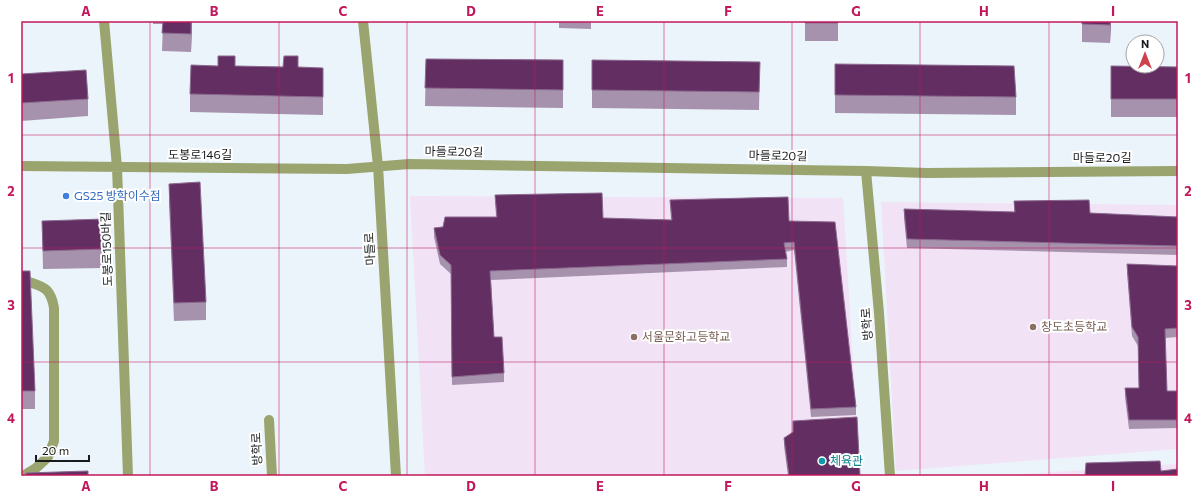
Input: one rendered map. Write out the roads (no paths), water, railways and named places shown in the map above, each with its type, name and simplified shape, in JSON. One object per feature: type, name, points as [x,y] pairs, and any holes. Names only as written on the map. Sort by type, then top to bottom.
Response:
[{"type":"street","name":"도봉로150바길","points":[[104,21],[117,167],[128,476]]},
{"type":"street","name":"마들로","points":[[363,21],[378,166],[396,476]]},
{"type":"street","name":"마들로20길","points":[[378,166],[409,164],[866,170],[927,173],[1178,171]]},
{"type":"street","name":"도봉로146길","points":[[21,166],[347,169],[378,166]]},
{"type":"street","name":"방학로","points":[[866,170],[879,312],[890,476]]},
{"type":"street","points":[[21,278],[37,284],[47,290],[52,298],[54,308],[54,441],[48,457],[36,468],[23,476]]},
{"type":"street","name":"방학로","points":[[269,420],[272,476]]},
{"type":"place","name":"GS25 방학이수점","points":[[66,196]]},
{"type":"place","name":"창도초등학교","points":[[1033,327]]},
{"type":"place","name":"서울문화고등학교","points":[[634,337]]},
{"type":"place","name":"체육관","points":[[822,461]]}]
